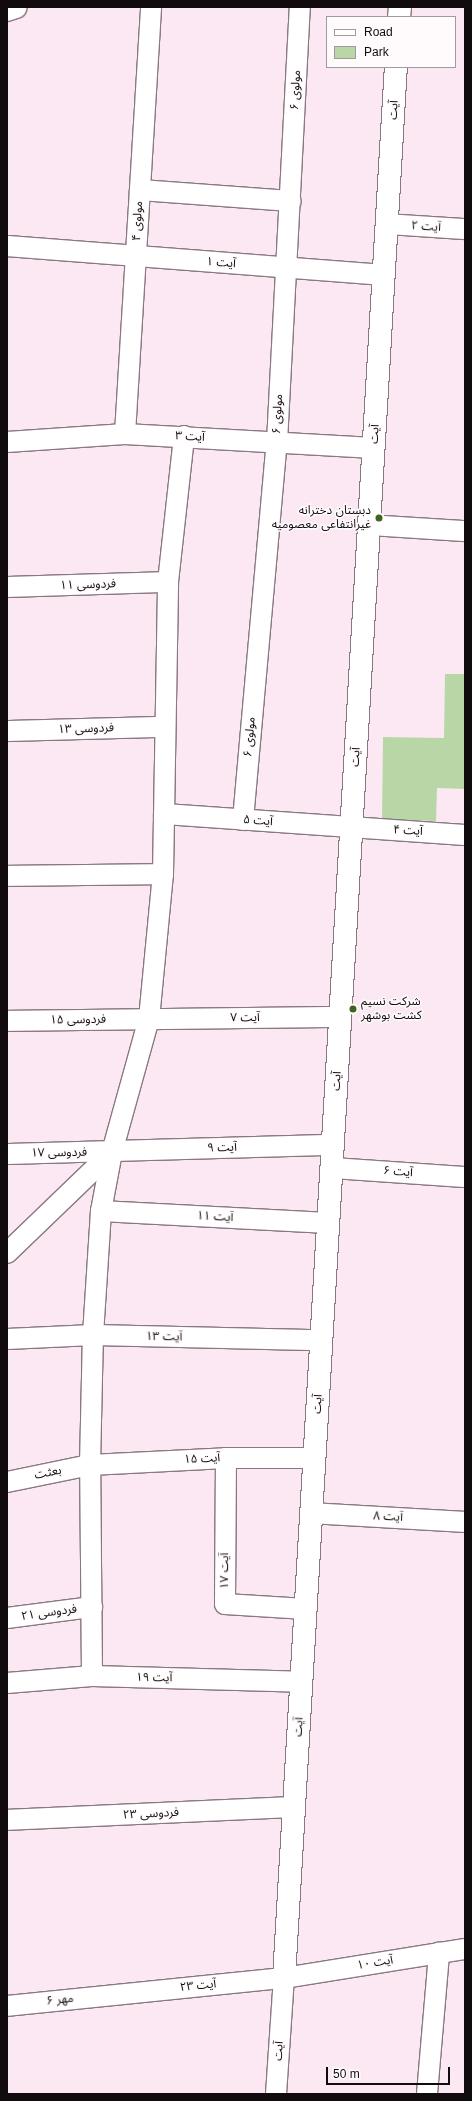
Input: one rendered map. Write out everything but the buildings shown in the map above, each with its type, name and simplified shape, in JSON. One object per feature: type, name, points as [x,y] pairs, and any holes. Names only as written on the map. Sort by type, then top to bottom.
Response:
[{"type":"street","points":[[7,10],[16,7]]},
{"type":"street","name":"مولوی ۴","points":[[125,434],[151,7]]},
{"type":"street","name":"مولوی ۶","points":[[242,820],[277,442],[291,201],[300,7]]},
{"type":"street","name":"آیت","points":[[276,2094],[306,1609],[396,68]]},
{"type":"street","points":[[140,190],[291,201]]},
{"type":"street","name":"آیت ۲","points":[[387,224],[465,229]]},
{"type":"street","name":"آیت ۱","points":[[7,246],[384,275]]},
{"type":"street","name":"آیت ۳","points":[[7,442],[125,434],[184,436],[374,448]]},
{"type":"street","points":[[92,1676],[90,1465],[93,1335],[101,1211],[112,1152],[149,1019],[163,874],[168,582],[184,436]]},
{"type":"street","points":[[369,525],[465,531]]},
{"type":"street","name":"فردوسی ۱۱","points":[[7,587],[168,582]]},
{"type":"street","name":"فردوسی ۱۳","points":[[7,731],[165,726]]},
{"type":"street","name":"آیت ۵","points":[[164,814],[352,828]]},
{"type":"street","name":"آیت ۴","points":[[352,828],[465,835]]},
{"type":"street","points":[[7,876],[163,874]]},
{"type":"street","name":"آیت ۷","points":[[149,1019],[340,1017]]},
{"type":"street","name":"فردوسی ۱۵","points":[[7,1021],[149,1019]]},
{"type":"street","name":"آیت ۹","points":[[112,1152],[333,1145]]},
{"type":"street","points":[[7,1253],[112,1152]]},
{"type":"street","name":"فردوسی ۱۷","points":[[7,1154],[112,1152]]},
{"type":"street","name":"آیت ۶","points":[[332,1168],[465,1177]]},
{"type":"street","name":"آیت ۱۱","points":[[101,1211],[328,1222]]},
{"type":"street","name":"آیت ۱۳","points":[[7,1339],[93,1335],[321,1340]]},
{"type":"street","name":"آیت ۱۵","points":[[90,1465],[226,1458],[314,1458]]},
{"type":"street","name":"آیت ۱۷","points":[[226,1458],[225,1604],[306,1609]]},
{"type":"street","name":"بعثت","points":[[7,1482],[90,1465]]},
{"type":"street","name":"آیت ۸","points":[[311,1513],[465,1522]]},
{"type":"street","name":"فردوسی ۲۱","points":[[7,1618],[92,1607]]},
{"type":"street","name":"آیت ۱۹","points":[[7,1683],[92,1676],[301,1682]]},
{"type":"street","name":"فردوسی ۲۳","points":[[7,1820],[294,1807]]},
{"type":"street","name":"آیت ۱۰","points":[[284,1978],[465,1949]]},
{"type":"street","points":[[427,2094],[439,1953]]},
{"type":"street","name":"آیت ۲۳","points":[[112,1995],[284,1978]]},
{"type":"street","name":"مهر ۶","points":[[7,2006],[112,1995]]},
{"type":"green space","points":[[445,674],[465,674],[465,789],[437,788],[436,821],[382,819],[383,737],[444,738]]},
{"type":"place","name":"دبستان دخترانه غیرانتفاعی معصومیه","points":[[379,518]]},
{"type":"place","name":"شرکت نسیم کشت بوشهر","points":[[353,1009]]}]
